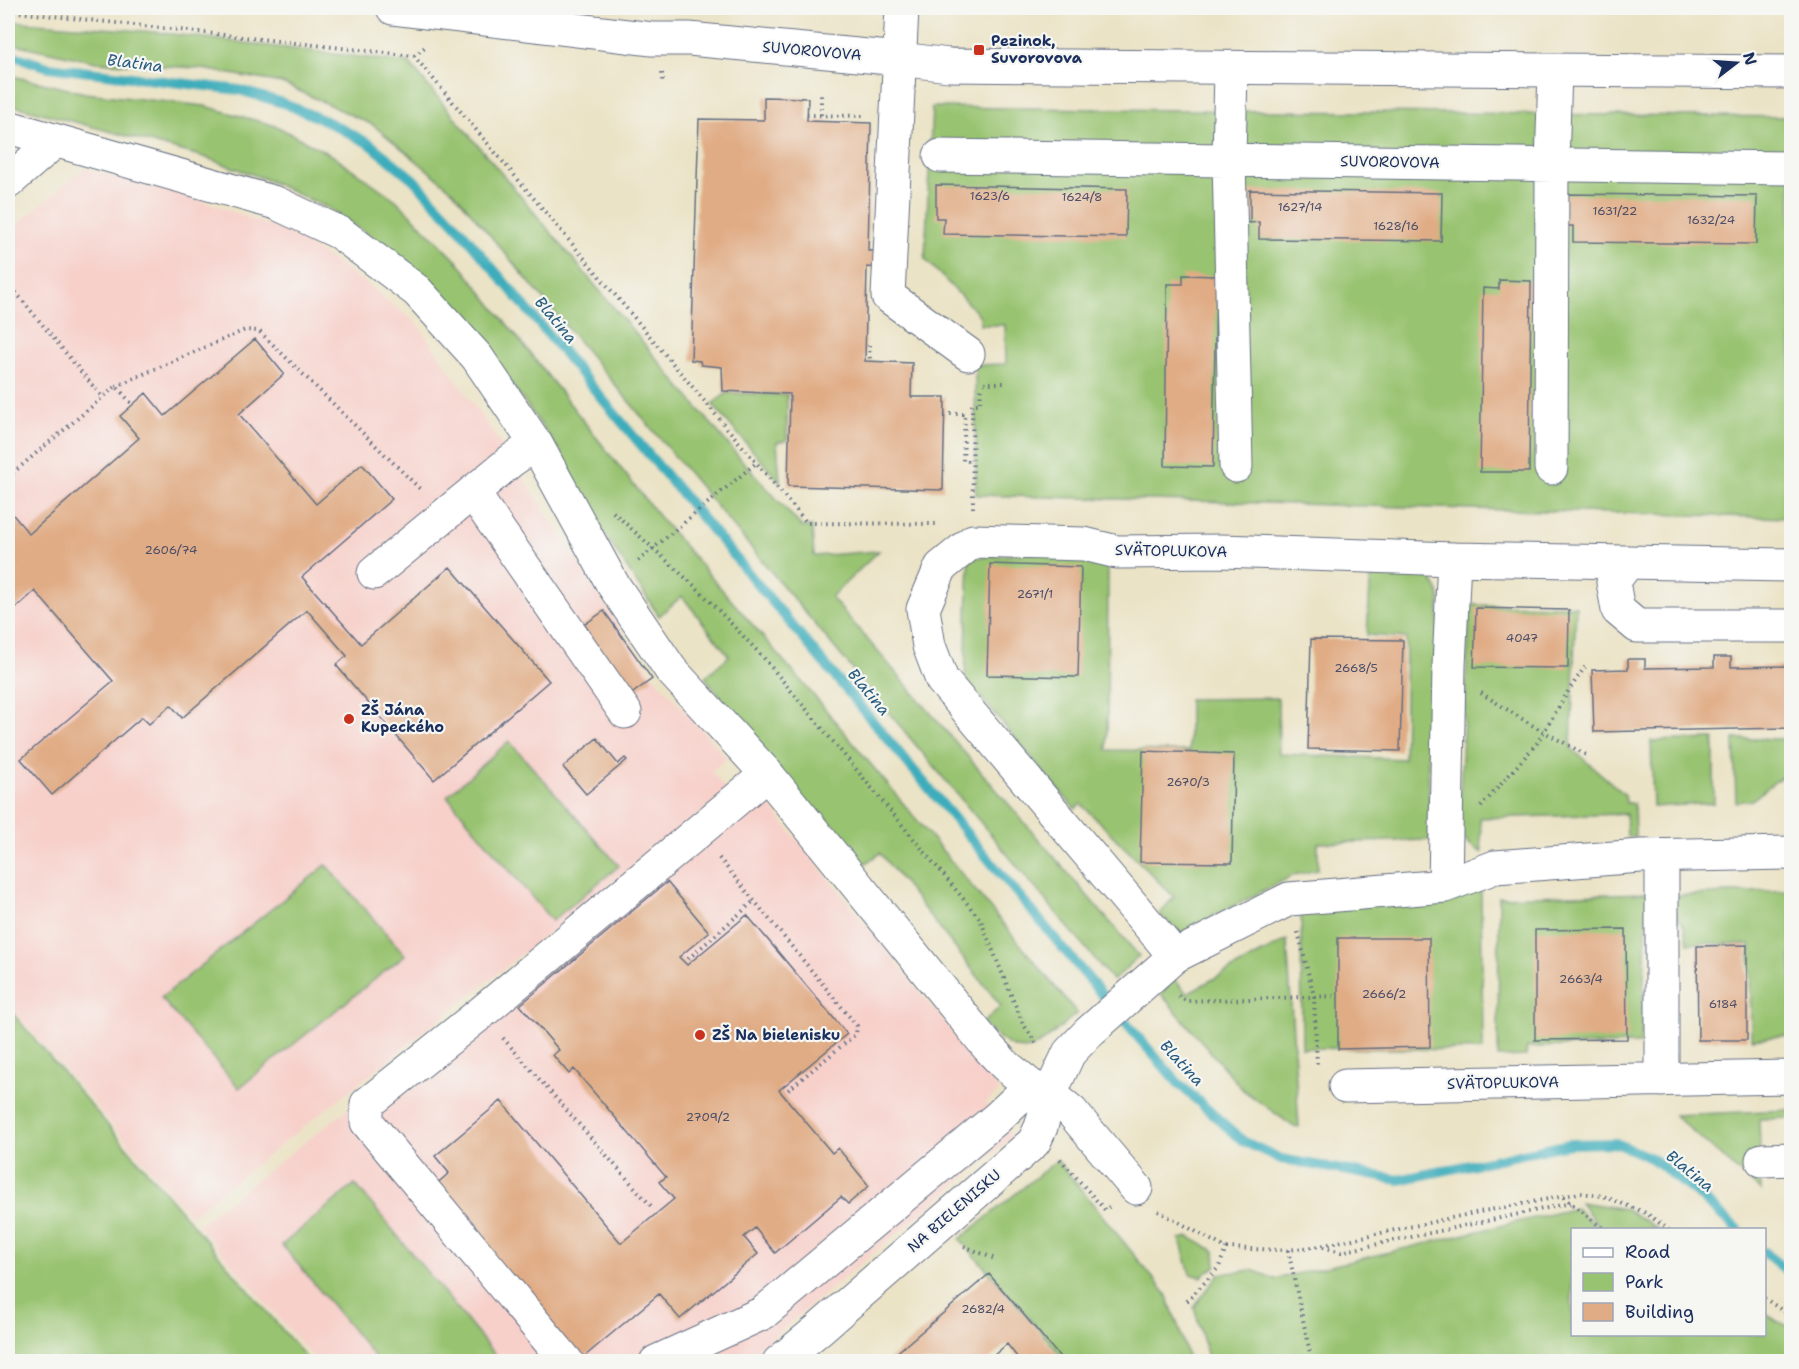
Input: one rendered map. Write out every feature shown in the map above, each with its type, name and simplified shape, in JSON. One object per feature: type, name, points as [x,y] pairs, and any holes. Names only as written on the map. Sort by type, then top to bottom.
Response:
[{"type":"street","name":"SUVOROVOVA","points":[[393,8],[652,39],[689,39],[949,65],[1791,72]]},
{"type":"street","points":[[902,8],[888,296],[976,371]]},
{"type":"street","points":[[1232,68],[1228,159],[1236,466]]},
{"type":"street","points":[[1551,468],[1552,164],[1555,70]]},
{"type":"street","points":[[8,127],[276,203],[340,233],[417,291],[477,357],[536,444],[612,583],[671,670],[767,774],[988,1047],[1005,1065],[1071,1111],[1136,1188]]},
{"type":"street","points":[[8,182],[55,141]]},
{"type":"street","name":"SUVOROVOVA","points":[[940,156],[1791,168]]},
{"type":"street","points":[[374,573],[512,460],[536,444]]},
{"type":"street","points":[[472,493],[625,712]]},
{"type":"street","points":[[973,542],[941,567],[923,609],[929,646],[942,680],[1175,956],[1289,900],[1445,886],[1495,867],[1662,856],[1791,853]]},
{"type":"street","name":"SVÄTOPLUKOVA","points":[[973,542],[1084,544],[1117,552],[1222,551],[1454,559],[1791,565]]},
{"type":"street","points":[[1445,886],[1448,697],[1454,559]]},
{"type":"street","points":[[1628,562],[1613,582],[1618,610],[1637,626],[1791,626]]},
{"type":"street","points":[[567,1362],[367,1122],[367,1104],[767,774]]},
{"type":"street","points":[[1662,856],[1662,1080]]},
{"type":"street","name":"NA BIELENISKU","points":[[789,1358],[818,1330],[1034,1142],[1041,1127],[1040,1090],[1089,1032],[1175,956]]},
{"type":"street","name":"SVÄTOPLUKOVA","points":[[1345,1086],[1791,1077]]},
{"type":"street","points":[[656,1362],[763,1313],[997,1118],[1040,1090]]},
{"type":"path","points":[[8,12],[414,56],[807,523],[962,524],[973,542]]},
{"type":"path","points":[[820,115],[821,91]]},
{"type":"path","points":[[807,115],[866,116]]},
{"type":"path","points":[[8,283],[102,397]]},
{"type":"path","points":[[8,477],[116,386],[245,330],[259,331],[446,514]]},
{"type":"path","points":[[869,345],[870,361]]},
{"type":"path","points":[[973,542],[972,404],[980,404],[976,371],[1007,383]]},
{"type":"path","points":[[116,386],[133,405]]},
{"type":"path","points":[[944,414],[964,414],[963,461],[973,461]]},
{"type":"path","points":[[665,539],[756,463]]},
{"type":"path","points":[[653,548],[699,590],[763,657],[980,919],[1023,1024],[1036,1044]]},
{"type":"path","points":[[1476,812],[1544,732],[1585,667]]},
{"type":"path","points":[[1474,687],[1544,732],[1588,756]]},
{"type":"path","points":[[696,833],[755,900],[857,1026],[856,1034],[788,1090]]},
{"type":"path","points":[[688,959],[755,900]]},
{"type":"path","points":[[1289,900],[1314,996],[1317,1066],[1345,1086]]},
{"type":"path","points":[[1176,994],[1186,1000],[1338,996]]},
{"type":"path","points":[[481,1012],[652,1208]]},
{"type":"path","points":[[1136,1188],[1158,1210],[1227,1248],[1288,1250],[1320,1246],[1580,1193],[1603,1196],[1646,1213],[1666,1228]]},
{"type":"path","points":[[1563,1196],[1602,1228]]},
{"type":"path","points":[[1320,1246],[1341,1252],[1571,1203]]},
{"type":"path","points":[[963,1245],[995,1259]]},
{"type":"path","points":[[1187,1301],[1219,1267],[1227,1248]]},
{"type":"path","points":[[1288,1250],[1312,1362]]},
{"type":"path","points":[[1766,1299],[1791,1317]]},
{"type":"shaded area","name":"ZŠ Jána Kupeckého","points":[[85,168],[210,203],[293,235],[368,285],[418,325],[512,460],[622,631],[656,679],[727,758],[711,772],[728,791],[191,1216],[8,1004],[8,232]]},
{"type":"shaded area","name":"ZŠ Na bielenisku","points":[[758,791],[1000,1091],[985,1103],[1013,1137],[744,1361],[316,1361],[198,1225]]},
{"type":"green space","points":[[8,21],[156,32],[409,63],[738,456],[802,527],[812,527],[814,556],[879,551],[831,597],[1139,956],[1113,981],[453,191],[373,125],[282,83],[197,68],[96,62],[8,43]]},
{"type":"green space","points":[[8,75],[85,93],[205,106],[276,126],[333,156],[396,200],[458,262],[660,518],[815,697],[1077,1013],[1041,1043],[1031,1048],[1021,1049],[1010,1045],[983,1023],[1001,1006],[880,853],[856,870],[705,677],[729,656],[682,596],[659,616],[593,517],[559,450],[505,375],[455,308],[394,252],[328,208],[265,179],[204,157],[8,104]]},
{"type":"green space","points":[[932,107],[1791,117],[1791,518],[976,495],[975,365],[1006,364],[1005,325],[980,325],[980,316],[925,259]]},
{"type":"green space","points":[[727,393],[787,395],[787,440],[777,442],[780,482],[712,404]]},
{"type":"green space","points":[[1085,549],[1108,564],[1107,750],[1189,751],[1189,699],[1278,698],[1279,754],[1404,759],[1406,638],[1367,635],[1371,570],[1414,571],[1430,579],[1440,598],[1428,759],[1430,840],[1318,843],[1318,870],[1294,875],[1181,933],[1159,914],[1174,897],[1081,804],[1075,809],[965,679],[969,558]]},
{"type":"green space","points":[[1470,605],[1576,606],[1571,748],[1625,795],[1626,803],[1634,803],[1635,836],[1627,837],[1626,814],[1480,818],[1482,853],[1468,843],[1458,831]]},
{"type":"green space","points":[[1714,739],[1714,803],[1653,807],[1651,741]]},
{"type":"green space","points":[[1734,739],[1791,739],[1791,769],[1752,800],[1736,802]]},
{"type":"green space","points":[[509,741],[619,866],[552,921],[447,796]]},
{"type":"green space","points":[[326,865],[405,955],[239,1088],[161,998]]},
{"type":"green space","points":[[1481,890],[1483,1050],[1302,1048],[1301,903],[1420,900]]},
{"type":"green space","points":[[1791,890],[1791,1035],[1751,1039],[1750,944],[1688,943],[1683,924],[1670,907],[1670,896]]},
{"type":"green space","points":[[1648,893],[1641,1044],[1527,1047],[1526,1056],[1498,1057],[1499,897]]},
{"type":"green space","points":[[1287,940],[1299,1127],[1294,1127],[1243,1090],[1161,994],[1174,979],[1187,993]]},
{"type":"green space","points":[[8,1008],[309,1361],[8,1361]]},
{"type":"green space","points":[[1792,1110],[1791,1118],[1759,1119],[1761,1191],[1674,1115]]},
{"type":"green space","points":[[1057,1160],[1166,1294],[1189,1361],[1066,1361],[960,1239]]},
{"type":"green space","points":[[355,1184],[500,1361],[378,1361],[282,1245]]},
{"type":"green space","points":[[1580,1202],[1626,1209],[1656,1228],[1600,1228]]},
{"type":"green space","points":[[1576,1208],[1598,1228],[1571,1228],[1571,1336],[1766,1336],[1766,1315],[1791,1328],[1791,1361],[1209,1361],[1194,1307],[1219,1274],[1252,1270],[1275,1279]]},
{"type":"green space","points":[[1189,1237],[1215,1251],[1216,1266],[1201,1277],[1190,1274],[1180,1239]]},
{"type":"building","points":[[764,97],[808,98],[807,121],[871,123],[868,251],[880,251],[879,268],[867,267],[865,361],[912,363],[911,397],[945,397],[943,490],[788,486],[790,394],[723,391],[722,367],[701,365],[700,361],[691,360],[699,119],[764,120]]},
{"type":"building","points":[[936,185],[1127,189],[1126,237],[943,234],[944,218],[936,218]]},
{"type":"building","points":[[1250,190],[1442,193],[1441,241],[1259,239],[1259,222],[1250,223]]},
{"type":"building","points":[[1565,194],[1757,196],[1756,244],[1573,242],[1573,226],[1564,226]]},
{"type":"building","points":[[1183,275],[1216,276],[1213,467],[1165,466],[1167,284],[1183,284]]},
{"type":"building","points":[[1499,280],[1531,281],[1529,472],[1480,472],[1483,288],[1499,289]]},
{"type":"building","points":[[255,339],[284,374],[239,414],[316,504],[362,464],[392,499],[302,577],[361,644],[450,567],[549,681],[434,780],[336,665],[347,656],[307,610],[182,718],[171,705],[149,724],[142,717],[52,795],[21,759],[113,681],[35,591],[8,615],[8,513],[10,511],[29,534],[139,438],[120,416],[146,393],[165,416]]},
{"type":"building","points":[[990,564],[1081,567],[1078,677],[987,675]]},
{"type":"building","points":[[1476,608],[1569,610],[1568,668],[1474,667]]},
{"type":"building","points":[[604,611],[652,679],[630,695],[581,627]]},
{"type":"building","points":[[1311,639],[1403,640],[1400,751],[1308,749]]},
{"type":"building","points":[[1714,657],[1731,657],[1731,667],[1792,666],[1792,728],[1594,732],[1592,670],[1628,669],[1628,659],[1645,659],[1645,668],[1714,667]]},
{"type":"building","points":[[597,738],[618,764],[625,758],[627,760],[586,794],[563,767]]},
{"type":"building","points":[[1143,751],[1234,754],[1232,863],[1140,862]]},
{"type":"building","points":[[667,882],[709,932],[679,957],[687,965],[747,915],[847,1034],[779,1090],[832,1153],[838,1148],[869,1186],[848,1204],[841,1197],[775,1253],[755,1228],[744,1237],[758,1254],[680,1319],[659,1294],[579,1361],[433,1187],[449,1173],[435,1156],[501,1101],[621,1243],[674,1199],[659,1182],[666,1177],[574,1069],[569,1074],[553,1055],[559,1050],[520,1005]]},
{"type":"building","points":[[1626,929],[1627,1039],[1535,1040],[1535,930]]},
{"type":"building","points":[[1338,938],[1429,938],[1430,1047],[1338,1049]]},
{"type":"building","points":[[1747,945],[1747,1040],[1698,1040],[1697,946]]},
{"type":"building","points":[[989,1274],[1064,1362],[1021,1362],[1007,1344],[986,1362],[886,1362]]},
{"type":"waterway","name":"Blatina","points":[[8,54],[48,67],[239,90],[283,103],[326,121],[370,144],[413,179],[458,227],[1130,1028],[1179,1084],[1243,1141],[1281,1159],[1399,1180],[1570,1144],[1616,1143],[1653,1159],[1736,1228]]},
{"type":"waterway","name":"Blatina","points":[[1766,1254],[1792,1275]]},
{"type":"place","name":"Pezinok, Suvorovova","points":[[979,50]]},
{"type":"place","name":"ZŠ Jána Kupeckého","points":[[349,719]]},
{"type":"place","name":"ZŠ Na bielenisku","points":[[700,1035]]}]
